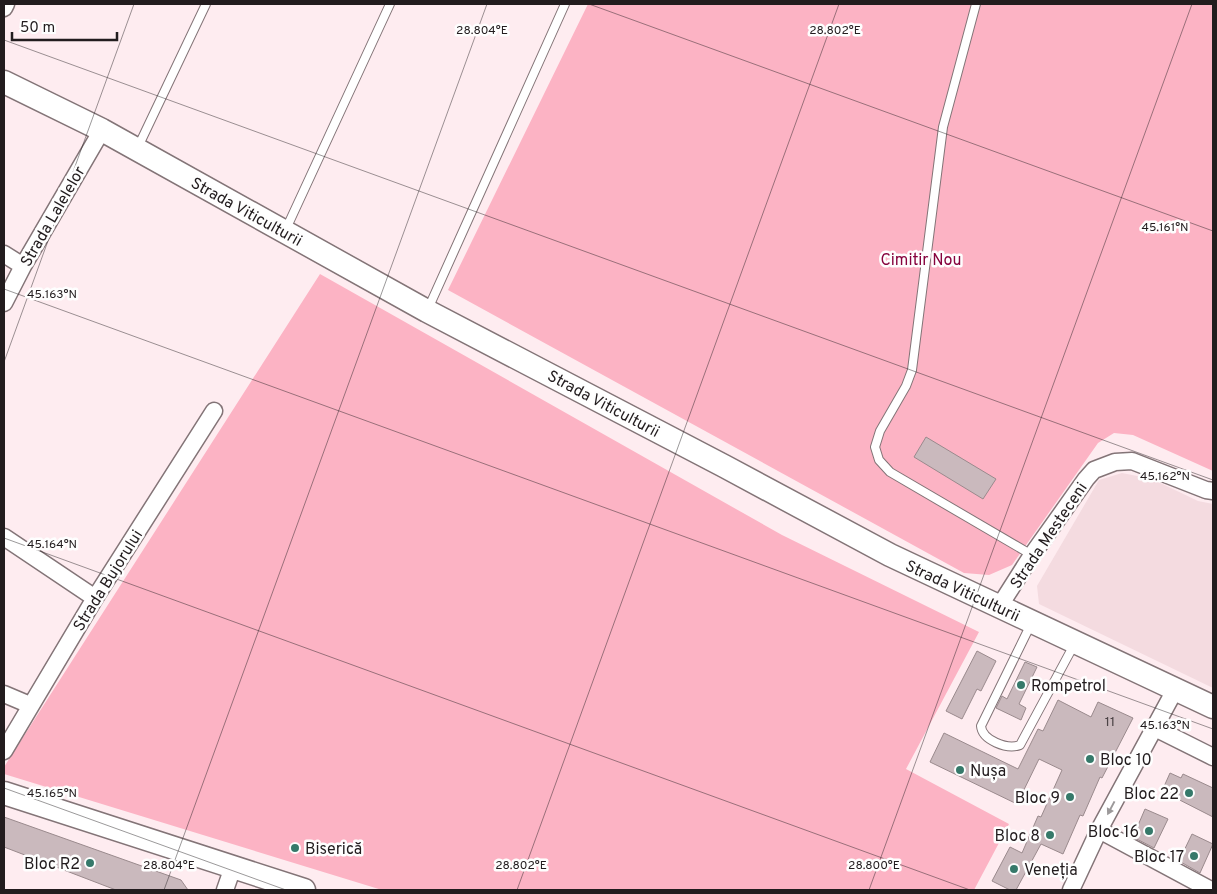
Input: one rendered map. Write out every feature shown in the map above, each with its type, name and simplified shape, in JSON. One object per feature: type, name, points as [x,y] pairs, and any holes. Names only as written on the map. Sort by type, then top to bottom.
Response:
[{"type":"main road","name":"Strada Viticulturii","points":[[4,82],[102,130],[427,311],[890,555],[1213,707]]},
{"type":"main road","points":[[4,794],[233,867],[264,884],[304,890]]},
{"type":"street","points":[[4,8],[6,4]]},
{"type":"street","name":"Strada Lalelelor","points":[[4,303],[23,266],[102,130]]},
{"type":"street","points":[[4,254],[23,266]]},
{"type":"street","name":"Strada Bujorului","points":[[4,751],[95,598],[214,411]]},
{"type":"street","name":"Strada Mesteceni","points":[[999,607],[1032,555],[1094,470],[1115,462],[1132,461],[1213,491]]},
{"type":"street","points":[[4,537],[95,598]]},
{"type":"street","points":[[1070,890],[1099,830],[1176,688]]},
{"type":"street","points":[[4,694],[30,706]]},
{"type":"street","points":[[1155,728],[1213,757]]},
{"type":"street","points":[[1099,830],[1211,890],[1213,885]]},
{"type":"street","points":[[225,890],[233,867]]},
{"type":"lane","points":[[137,149],[206,4]]},
{"type":"lane","points":[[284,232],[390,4]]},
{"type":"lane","points":[[427,311],[565,4]]},
{"type":"lane","points":[[976,4],[943,127],[912,370],[906,386],[880,431],[875,447],[879,460],[890,472],[1032,555]]},
{"type":"lane","points":[[1032,622],[981,726],[986,736],[999,744],[1013,748],[1020,745],[1076,642]]},
{"type":"shaded area","points":[[1122,473],[1152,479],[1198,501],[1213,504],[1213,688],[1039,604],[1037,586],[1099,480]]},
{"type":"green space","name":"Cimitir Nou","points":[[588,4],[1213,4],[1213,471],[1133,435],[1114,433],[1098,443],[1012,565],[989,575],[964,573],[448,290]]},
{"type":"green space","points":[[320,274],[782,535],[979,632],[906,769],[1009,824],[974,890],[382,890],[4,774],[4,767]]},
{"type":"building","points":[[926,437],[996,479],[983,499],[914,457]]},
{"type":"building","points":[[977,651],[996,661],[981,691],[977,689],[962,719],[946,711]]},
{"type":"building","points":[[1025,662],[1037,667],[1019,704],[1026,708],[1021,720],[996,708],[1002,696],[1007,699]]},
{"type":"building","points":[[1058,700],[1091,717],[1098,702],[1133,718],[1102,778],[1100,777],[1083,816],[1080,815],[1063,854],[1041,844],[1016,890],[1010,890],[992,881],[1010,847],[1022,853],[1038,816],[1041,817],[1062,770],[1039,759],[1017,804],[930,762],[944,733],[1018,769],[1038,729],[1043,731]]},
{"type":"building","name":"Bloc 22","points":[[1170,773],[1181,778],[1183,774],[1213,788],[1213,817],[1162,791]]},
{"type":"building","name":"Bloc 16","points":[[1145,809],[1168,819],[1154,848],[1133,837]]},
{"type":"building","name":"Bloc R2","points":[[4,817],[181,880],[188,890],[116,890],[4,847]]},
{"type":"building","name":"Bloc 17","points":[[1192,834],[1213,844],[1200,873],[1179,861]]},
{"type":"place","name":"Rompetrol","points":[[1021,685]]},
{"type":"place","name":"Bloc 10","points":[[1090,759]]},
{"type":"place","name":"Nușa","points":[[960,770]]},
{"type":"place","name":"Bloc 22","points":[[1189,793]]},
{"type":"place","name":"Bloc 9","points":[[1070,797]]},
{"type":"place","name":"Bloc 16","points":[[1149,831]]},
{"type":"place","name":"Bloc 8","points":[[1050,835]]},
{"type":"place","name":"Biserică","points":[[295,848]]},
{"type":"place","name":"Bloc 17","points":[[1194,856]]},
{"type":"place","name":"Bloc R2","points":[[90,863]]},
{"type":"place","name":"Veneția","points":[[1014,869]]}]
